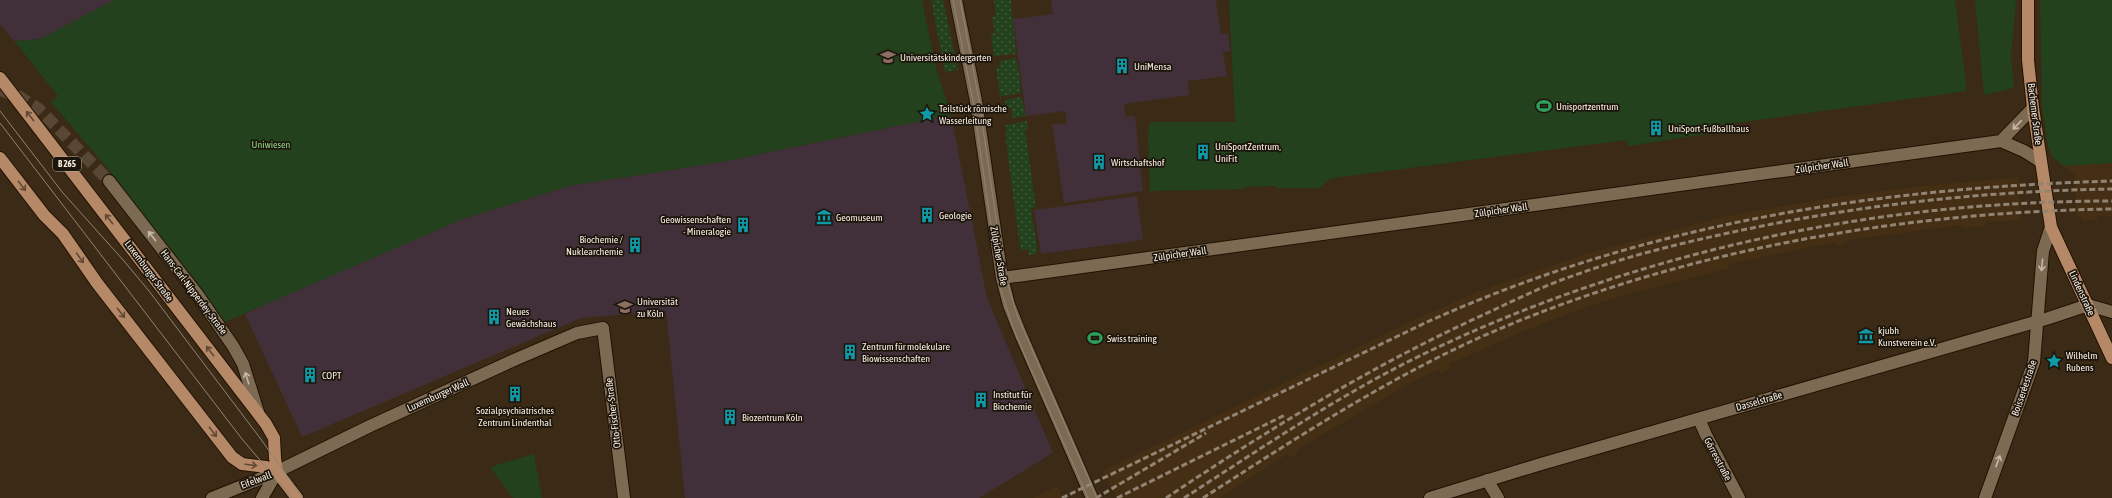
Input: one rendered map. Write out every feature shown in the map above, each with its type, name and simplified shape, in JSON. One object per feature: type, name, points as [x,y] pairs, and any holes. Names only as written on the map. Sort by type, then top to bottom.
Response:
[{"type":"main road","name":"Bachemer Straße","points":[[2028,0],[2028,60],[2033,108],[2051,227]]},
{"type":"main road","name":"Luxemburger Straße","points":[[0,78],[259,415],[274,438],[274,458],[277,472],[297,498]]},
{"type":"main road","points":[[0,158],[44,215],[63,234],[97,283],[232,457],[242,464],[266,467],[277,472]]},
{"type":"main road","name":"Lindenstraße","points":[[2051,227],[2112,358]]},
{"type":"street","name":"Zülpicher Straße","points":[[956,0],[976,101],[1002,278],[1009,305],[1092,498]]},
{"type":"street","points":[[2033,108],[2000,141],[2024,151],[2041,162]]},
{"type":"street","name":"Zülpicher Wall","points":[[1002,278],[2000,141]]},
{"type":"street","name":"Hans-Carl-Nipperdey-Straße","points":[[109,181],[197,294],[233,346],[243,364],[259,415]]},
{"type":"street","name":"Boisseréestraße","points":[[1985,498],[2034,362],[2043,251],[2051,227]]},
{"type":"street","points":[[2088,305],[2112,312]]},
{"type":"street","name":"Dasselstraße","points":[[1430,498],[1487,480],[2088,305]]},
{"type":"street","name":"Luxemburger Wall","points":[[277,472],[370,426],[514,360],[577,333],[603,328]]},
{"type":"street","name":"Otto-Fischer-Straße","points":[[603,328],[624,498]]},
{"type":"street","name":"Görresstraße","points":[[1699,418],[1706,435],[1739,498]]},
{"type":"street","points":[[262,498],[277,472]]},
{"type":"street","name":"Eifelwall","points":[[212,498],[277,472]]},
{"type":"street","points":[[1487,480],[1498,498]]},
{"type":"shaded area","points":[[0,0],[114,0],[40,39],[14,41],[0,24]]},
{"type":"shaded area","name":"UniMensa","points":[[1051,0],[1216,0],[1221,34],[1228,33],[1230,51],[1223,52],[1227,76],[1188,81],[1189,95],[1124,104],[1126,116],[1121,117],[1135,116],[1143,191],[1064,203],[1052,124],[1067,124],[1065,111],[1026,116],[1013,19],[1053,14]]},
{"type":"shaded area","name":"Universität zu Köln","points":[[951,115],[987,298],[1053,453],[979,498],[685,498],[666,311],[581,318],[302,437],[245,314],[320,279],[463,219],[569,186],[721,162]]},
{"type":"shaded area","points":[[2112,163],[2112,217],[2098,216],[2097,220],[2082,220],[2082,217],[2077,217],[2075,174],[2063,166]]},
{"type":"shaded area","points":[[2019,177],[2021,220],[1986,222],[1986,226],[1963,228],[1962,225],[1847,240],[1847,244],[1836,246],[1835,242],[1729,264],[1729,268],[1589,306],[1526,330],[1450,364],[1451,368],[1441,374],[1439,369],[1407,385],[1298,449],[1300,452],[1290,458],[1287,454],[1220,498],[1116,498],[1103,471],[1420,317],[1477,292],[1582,255],[1722,217],[1830,198],[1914,187]]},
{"type":"shaded area","points":[[1137,196],[1143,240],[1041,254],[1034,210]]},
{"type":"shaded area","points":[[1057,486],[1063,498],[1033,498]]},
{"type":"green space","name":"Uniwiesen","points":[[114,0],[922,0],[936,68],[951,115],[721,162],[569,186],[463,219],[225,322],[114,176],[51,102],[58,96],[14,41],[40,39]]},
{"type":"green space","points":[[931,0],[943,0],[958,70],[945,72]]},
{"type":"green space","points":[[994,0],[1011,0],[1016,54],[994,56],[991,34],[995,33],[992,17],[996,16]]},
{"type":"green space","name":"Unisportzentrum","points":[[1229,0],[1955,0],[1967,91],[1722,125],[1707,134],[1628,146],[1627,140],[1332,178],[1319,188],[1276,188],[1275,186],[1246,187],[1246,189],[1150,191],[1148,135],[1150,122],[1235,122]]},
{"type":"green space","points":[[1975,0],[2016,0],[2011,57],[2014,88],[1984,95]]},
{"type":"green space","points":[[2040,0],[2112,0],[2112,163],[2063,166],[2052,156],[2048,147],[2042,106]]},
{"type":"green space","points":[[1016,58],[1020,77],[1021,93],[1001,96],[1001,103],[996,68],[1000,67],[1000,61]]},
{"type":"green space","points":[[1021,97],[1026,116],[1012,118],[1011,107],[1007,108],[1005,100]]},
{"type":"green space","points":[[1027,121],[1028,129],[1025,130],[1036,207],[1031,208],[1037,249],[1036,254],[1029,255],[1028,249],[1022,250],[1020,247],[1006,142],[1006,125]]},
{"type":"green space","points":[[534,454],[542,498],[513,498],[490,467]]},
{"type":"tunnel","points":[[0,90],[20,97],[39,109],[109,181]]},
{"type":"tram line","points":[[953,0],[973,101],[1000,287],[1013,328],[1088,498]]},
{"type":"tram line","points":[[960,0],[979,100],[1003,267],[1017,315],[1097,498]]},
{"type":"tram line","points":[[0,111],[63,193],[149,291],[260,438],[303,498]]},
{"type":"tram line","points":[[0,123],[242,439],[292,498]]},
{"type":"railway","points":[[1062,498],[1425,323],[1507,289],[1591,260],[1675,236],[1761,218],[1848,203],[1935,192],[2023,185],[2112,181]]},
{"type":"railway","points":[[1166,498],[1243,448],[1360,377],[1441,335],[1531,292],[1568,277],[1657,250],[1780,222],[1827,214],[1969,196],[2064,190],[2112,189]]},
{"type":"railway","points":[[1184,498],[1337,401],[1400,366],[1432,350],[1512,315],[1594,285],[1678,259],[1764,238],[1850,222],[1937,210],[2025,203],[2112,201]]},
{"type":"railway","points":[[1203,498],[1334,415],[1437,358],[1472,341],[1547,310],[1625,283],[1704,261],[1785,243],[1867,229],[1949,218],[2031,212],[2112,209]]},
{"type":"railway","points":[[1117,498],[1285,415]]},
{"type":"railway","points":[[1096,498],[1206,433]]},
{"type":"place","name":"Universitätskindergarten","points":[[888,57]]},
{"type":"place","name":"UniMensa","points":[[1122,66]]},
{"type":"place","name":"Unisportzentrum","points":[[1544,106]]},
{"type":"place","name":"Teilstück römische Wasserleitung","points":[[927,114]]},
{"type":"place","name":"UniSport-Fußballhaus","points":[[1656,128]]},
{"type":"place","name":"UniSportZentrum, UniFit","points":[[1203,152]]},
{"type":"place","name":"Wirtschaftshof","points":[[1099,162]]},
{"type":"place","name":"Geologie","points":[[927,215]]},
{"type":"place","name":"Geomuseum","points":[[824,217]]},
{"type":"place","name":"Geowissenschaften - Mineralogie","points":[[743,225]]},
{"type":"place","name":"Biochemie / Nuklearchemie","points":[[635,245]]},
{"type":"place","name":"Universität zu Köln","points":[[625,307]]},
{"type":"place","name":"Neues Gewächshaus","points":[[494,317]]},
{"type":"place","name":"kjubh Kunstverein e.V.","points":[[1866,336]]},
{"type":"place","name":"Swiss training","points":[[1095,338]]},
{"type":"place","name":"Zentrum für molekulare Biowissenschaften","points":[[850,352]]},
{"type":"place","name":"Wilhelm Rubens","points":[[2054,361]]},
{"type":"place","name":"COPT","points":[[310,375]]},
{"type":"place","name":"Sozialpsychiatrisches Zentrum Lindenthal","points":[[515,394]]},
{"type":"place","name":"Institut für Biochemie","points":[[981,400]]},
{"type":"place","name":"Biozentrum Köln","points":[[730,417]]}]
